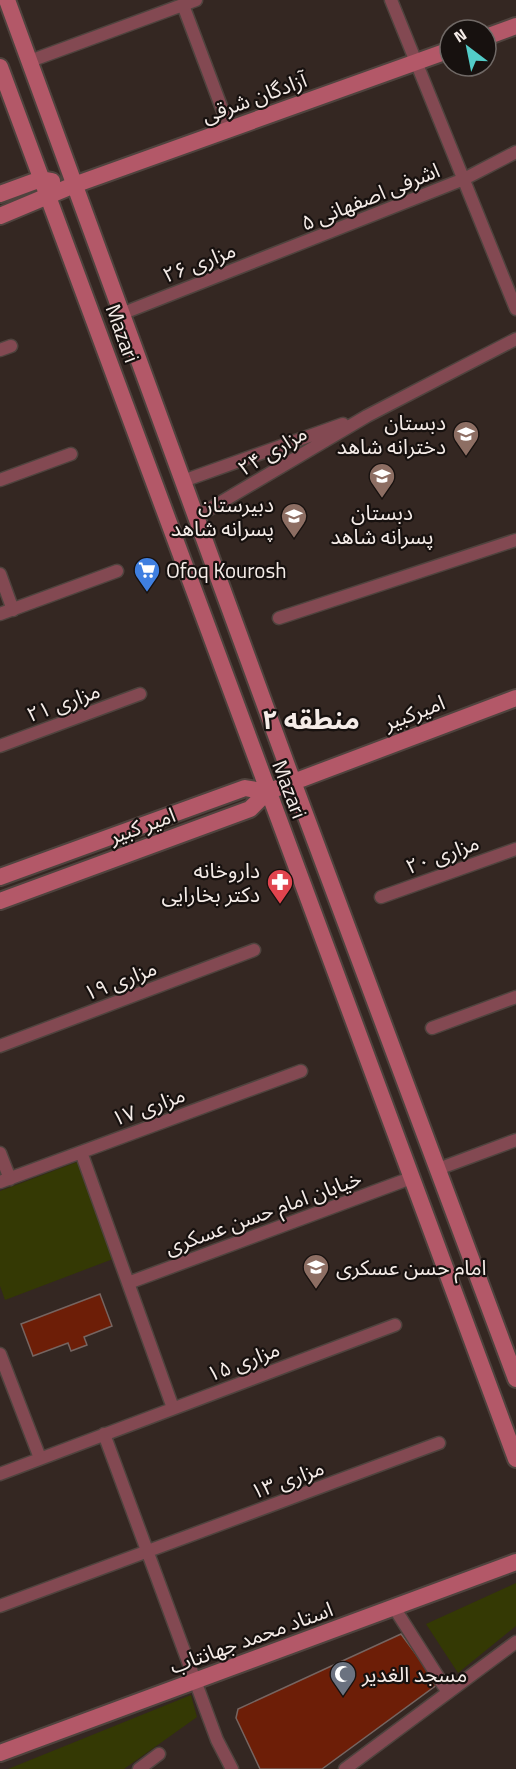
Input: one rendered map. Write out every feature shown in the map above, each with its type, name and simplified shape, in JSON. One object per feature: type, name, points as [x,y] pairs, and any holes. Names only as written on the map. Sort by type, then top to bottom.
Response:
[{"type":"main road","name":"Mazari","points":[[7,0],[293,782],[516,1378]]},
{"type":"main road","points":[[498,33],[516,26]]},
{"type":"main road","name":"آزادگان شرقی","points":[[0,216],[48,198],[74,185],[438,55]]},
{"type":"main road","name":"Mazari","points":[[0,67],[516,1459]]},
{"type":"main road","name":"آزادگان شرقی","points":[[41,179],[74,185]]},
{"type":"main road","points":[[0,194],[41,179]]},
{"type":"main road","name":"امیرکبیر","points":[[293,782],[516,698]]},
{"type":"main road","name":"امیر کبیر","points":[[0,901],[250,809],[267,792],[293,782]]},
{"type":"main road","points":[[0,877],[245,788],[267,792]]},
{"type":"main road","points":[[464,1322],[490,1312]]},
{"type":"main road","name":"استاد محمد جهانتاب","points":[[0,1754],[395,1609],[516,1562]]},
{"type":"street","points":[[30,61],[196,0]]},
{"type":"street","points":[[391,0],[515,305]]},
{"type":"street","points":[[183,5],[230,130]]},
{"type":"street","name":"اشرفی اصفهانی ۵","points":[[291,248],[464,180],[516,152]]},
{"type":"street","name":"مزاری ۲۶","points":[[121,314],[291,248]]},
{"type":"street","points":[[183,481],[367,416],[516,339]]},
{"type":"street","name":"مزاری ۲۴","points":[[196,517],[367,416]]},
{"type":"street","points":[[0,480],[71,454]]},
{"type":"street","points":[[279,618],[516,540]]},
{"type":"street","points":[[0,615],[117,571]]},
{"type":"street","points":[[0,574],[13,609]]},
{"type":"street","name":"مزاری ۲۱","points":[[0,747],[140,694]]},
{"type":"street","name":"مزاری ۲۰","points":[[381,897],[516,849]]},
{"type":"street","name":"مزاری ۱۹","points":[[0,1046],[254,950]]},
{"type":"street","points":[[432,1028],[516,997]]},
{"type":"street","name":"مزاری ۱۷","points":[[5,1180],[301,1071]]},
{"type":"street","points":[[438,1169],[516,1140]]},
{"type":"street","points":[[81,1152],[173,1408]]},
{"type":"street","points":[[0,1153],[5,1180]]},
{"type":"street","name":"خیابان امام حسن عسکری","points":[[128,1283],[411,1178]]},
{"type":"street","name":"مزاری ۱۵","points":[[0,1474],[395,1325]]},
{"type":"street","points":[[0,1354],[40,1458]]},
{"type":"street","points":[[104,1434],[217,1740],[232,1769]]},
{"type":"street","name":"مزاری ۱۳","points":[[0,1606],[440,1443]]},
{"type":"street","points":[[395,1609],[447,1691]]},
{"type":"street","points":[[345,1769],[447,1691],[516,1642]]},
{"type":"street","points":[[138,1769],[159,1754]]},
{"type":"green space","points":[[77,1162],[113,1259],[5,1300],[0,1286],[0,1191]]},
{"type":"green space","points":[[516,1583],[516,1626],[458,1673],[426,1624]]},
{"type":"green space","points":[[191,1695],[197,1717],[124,1769],[8,1769]]},
{"type":"building","points":[[100,1294],[112,1326],[84,1337],[87,1345],[71,1351],[68,1343],[33,1356],[21,1324]]},
{"type":"building","name":"مسجد الغدیر","points":[[401,1634],[438,1684],[322,1769],[260,1769],[236,1718],[238,1709]]},
{"type":"place","name":"دبستان دخترانه شاهد","points":[[466,457]]},
{"type":"place","name":"دبستان پسرانه شاهد","points":[[382,499]]},
{"type":"place","name":"دبیرستان پسرانه شاهد","points":[[294,539]]},
{"type":"place","name":"Ofoq Kourosh","points":[[147,593]]},
{"type":"place","name":"داروخانه دکتر بخارایی","points":[[280,905]]},
{"type":"place","name":"امام حسن عسکری","points":[[316,1290]]},
{"type":"place","name":"مسجد الغدیر","points":[[343,1697]]},
{"type":"district","name":"منطقه ۲","points":[[311,718]]}]
